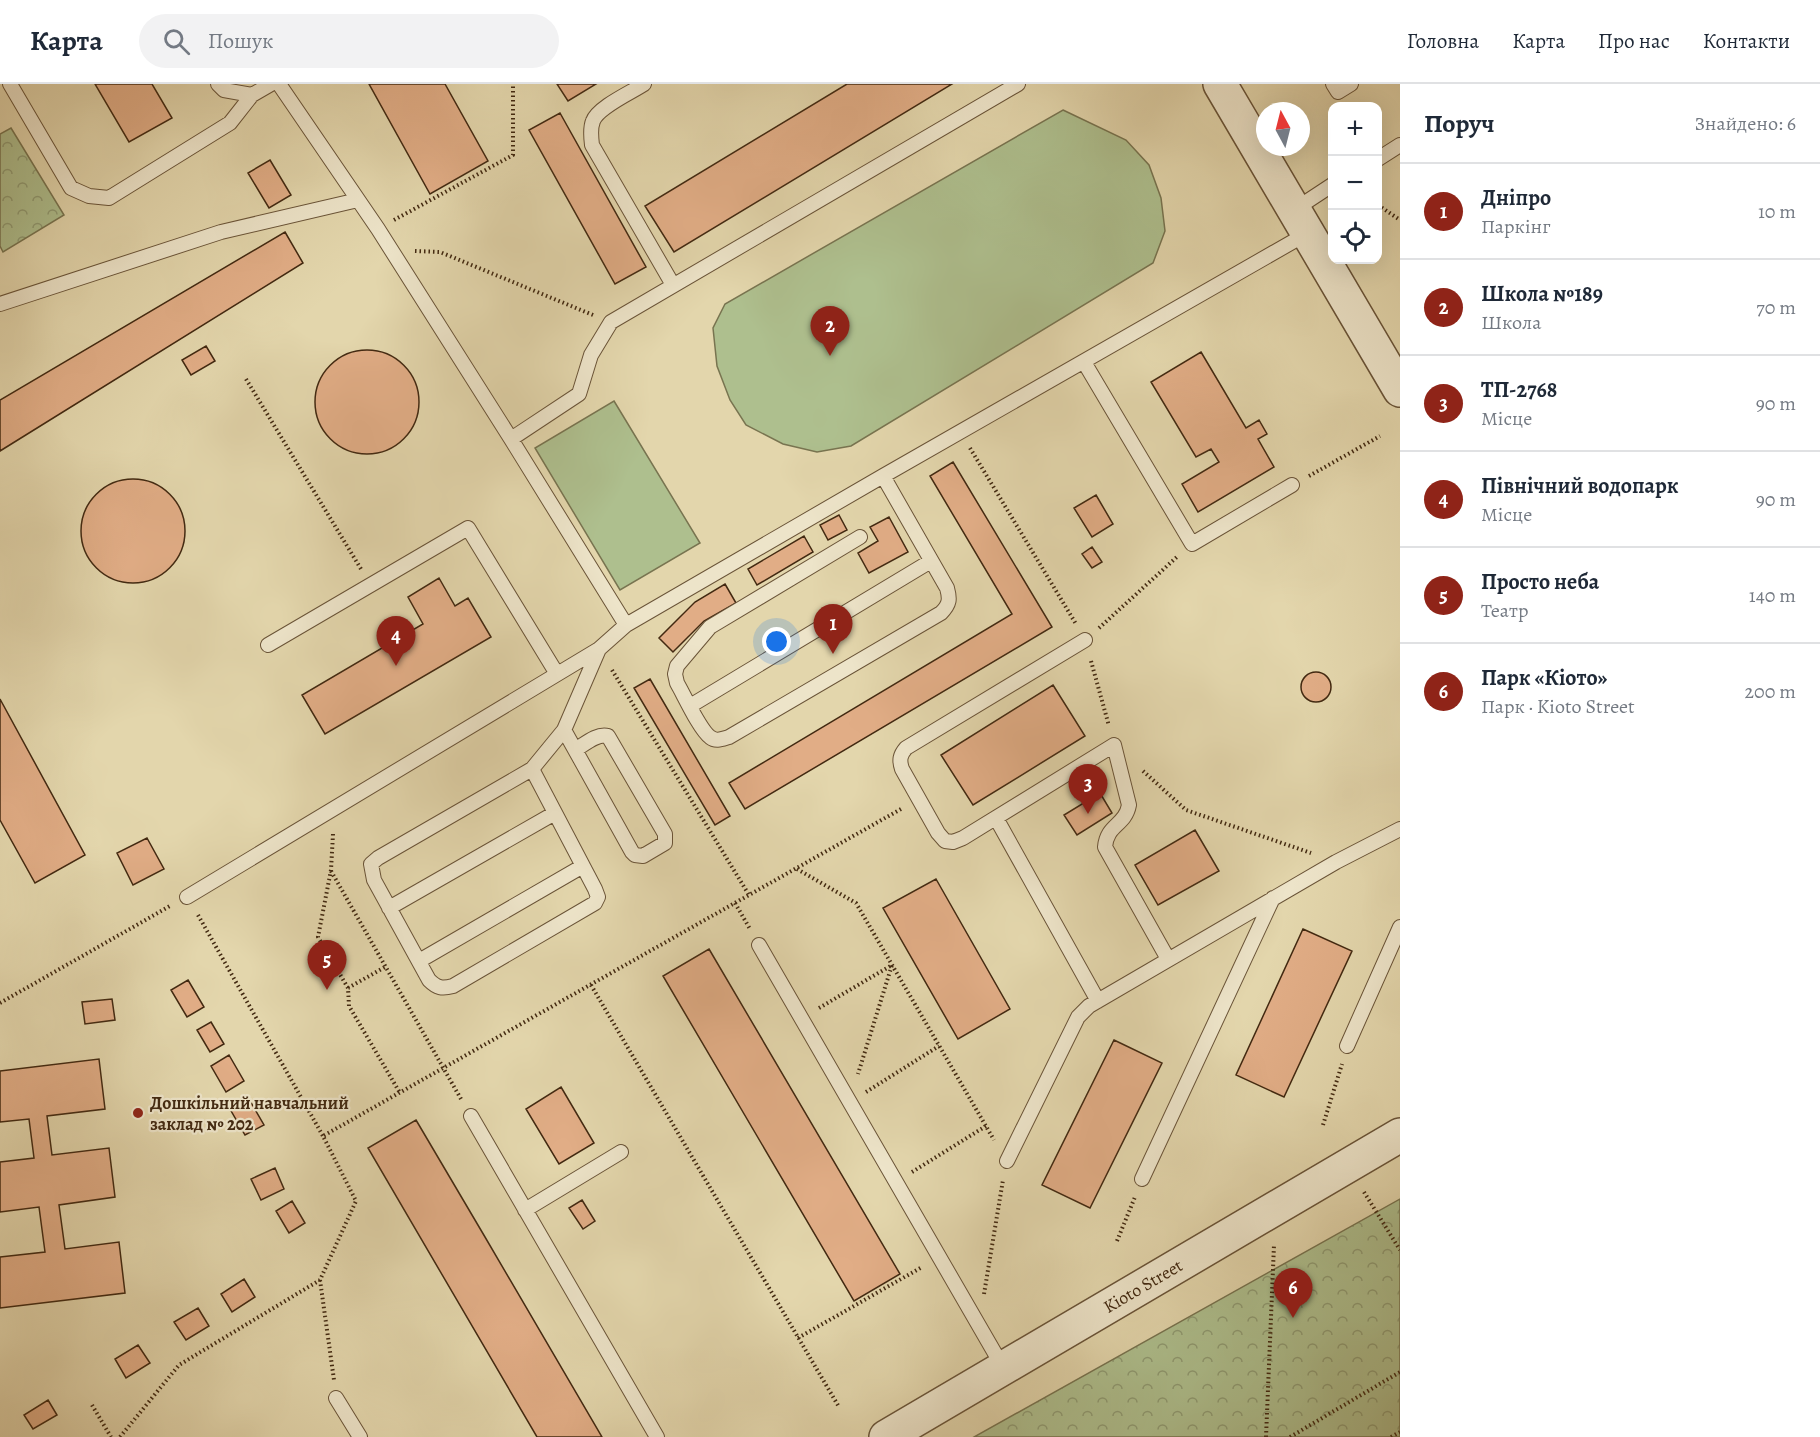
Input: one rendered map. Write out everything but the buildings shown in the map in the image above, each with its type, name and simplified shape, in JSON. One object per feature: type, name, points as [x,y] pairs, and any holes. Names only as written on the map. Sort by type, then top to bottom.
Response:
[{"type":"street","points":[[1228,87],[1301,222],[1400,390]]},
{"type":"street","name":"Kioto Street","points":[[886,1437],[1400,1135]]},
{"type":"lane","points":[[10,84],[71,188],[89,196],[109,198],[230,123],[252,95],[271,84]]},
{"type":"lane","points":[[218,84],[224,90],[252,95]]},
{"type":"lane","points":[[279,84],[378,229],[512,439],[626,625]]},
{"type":"lane","points":[[645,84],[599,112],[593,120],[592,145],[673,285]]},
{"type":"lane","points":[[512,439],[579,394],[591,355],[611,322],[1018,84]]},
{"type":"lane","points":[[1333,84],[1338,92],[1351,84]]},
{"type":"lane","points":[[1382,156],[1400,146]]},
{"type":"lane","points":[[187,897],[599,649],[626,625],[1084,362],[1301,222],[1328,190]]},
{"type":"lane","points":[[0,304],[221,232],[358,200]]},
{"type":"lane","points":[[1084,362],[1192,544],[1292,485]]},
{"type":"lane","points":[[860,537],[710,627],[677,666],[675,674],[677,683],[711,739],[719,740],[729,737],[941,613],[948,606],[950,598],[947,588],[883,476]]},
{"type":"lane","points":[[268,645],[468,528],[557,674]]},
{"type":"lane","points":[[690,706],[931,561]]},
{"type":"lane","points":[[1085,640],[906,748],[900,754],[900,762],[919,800],[945,841],[953,842],[1114,745],[1129,805],[1127,814],[1106,837],[1105,847],[1168,959]]},
{"type":"lane","points":[[532,769],[598,897],[595,903],[581,913],[453,986],[443,989],[435,986],[429,980],[374,880],[372,864],[378,858],[532,769],[564,730],[599,649]]},
{"type":"lane","points":[[564,730],[575,750],[635,855],[643,856],[665,843],[664,834],[608,736],[603,734],[575,750]]},
{"type":"lane","points":[[389,908],[555,813]]},
{"type":"lane","points":[[996,818],[1098,1001]]},
{"type":"lane","points":[[1006,1161],[1078,1017],[1089,1006],[1336,862],[1400,829]]},
{"type":"lane","points":[[419,961],[583,866]]},
{"type":"lane","points":[[1142,1179],[1273,898]]},
{"type":"lane","points":[[1347,1046],[1400,927]]},
{"type":"lane","points":[[759,945],[1004,1369]]},
{"type":"lane","points":[[471,1116],[657,1437]]},
{"type":"lane","points":[[525,1210],[621,1152]]},
{"type":"lane","points":[[336,1398],[360,1437]]},
{"type":"path","points":[[378,229],[513,154],[513,84]]},
{"type":"path","points":[[1382,209],[1400,220]]},
{"type":"path","points":[[390,249],[440,252],[611,322]]},
{"type":"path","points":[[246,379],[370,585]]},
{"type":"path","points":[[961,431],[1085,640],[1114,745],[1186,810],[1336,862]]},
{"type":"path","points":[[1292,485],[1380,436]]},
{"type":"path","points":[[1085,640],[1192,544]]},
{"type":"path","points":[[599,649],[749,895]]},
{"type":"path","points":[[323,1136],[919,800]]},
{"type":"path","points":[[334,809],[331,870],[318,937],[348,988],[349,1006],[400,1093]]},
{"type":"path","points":[[796,868],[856,903],[1006,1161],[978,1327]]},
{"type":"path","points":[[331,870],[442,1069],[471,1116]]},
{"type":"path","points":[[0,1002],[187,897],[323,1136],[356,1200],[320,1280],[336,1398]]},
{"type":"path","points":[[735,903],[759,945]]},
{"type":"path","points":[[801,1018],[892,965]]},
{"type":"path","points":[[850,1102],[892,965]]},
{"type":"path","points":[[348,988],[385,967]]},
{"type":"path","points":[[591,985],[839,1407]]},
{"type":"path","points":[[850,1102],[939,1046]]},
{"type":"path","points":[[1323,1125],[1347,1046]]},
{"type":"path","points":[[896,1182],[986,1126]]},
{"type":"path","points":[[1117,1242],[1142,1179]]},
{"type":"path","points":[[1363,1191],[1400,1250]]},
{"type":"path","points":[[1266,1437],[1274,1245]]},
{"type":"path","points":[[798,1338],[939,1258]]},
{"type":"path","points":[[120,1437],[179,1365],[320,1280]]},
{"type":"path","points":[[1290,1437],[1400,1372]]},
{"type":"path","points":[[92,1405],[111,1437]]},
{"type":"path","points":[[1391,1437],[1400,1432]]},
{"type":"green space","points":[[1063,110],[1126,140],[1149,165],[1161,198],[1165,231],[1153,263],[851,446],[817,452],[783,444],[746,425],[730,400],[717,366],[713,328],[725,304]]},
{"type":"green space","points":[[11,128],[64,215],[3,252],[0,246],[0,134]]},
{"type":"green space","points":[[614,401],[700,543],[620,590],[535,448]]},
{"type":"green space","points":[[1400,1199],[1400,1437],[974,1437]]},
{"type":"place","name":"Школа №189","points":[[830,356]]},
{"type":"place","name":"Дніпро","points":[[833,654]]},
{"type":"place","name":"Північний водопарк","points":[[396,666]]},
{"type":"place","name":"ТП-2768","points":[[1088,814]]},
{"type":"place","name":"Просто неба","points":[[327,990]]},
{"type":"place","name":"Дошкільний навчальний заклад № 202","points":[[138,1113]]},
{"type":"place","name":"Парк «Кіото»","points":[[1293,1318]]}]
